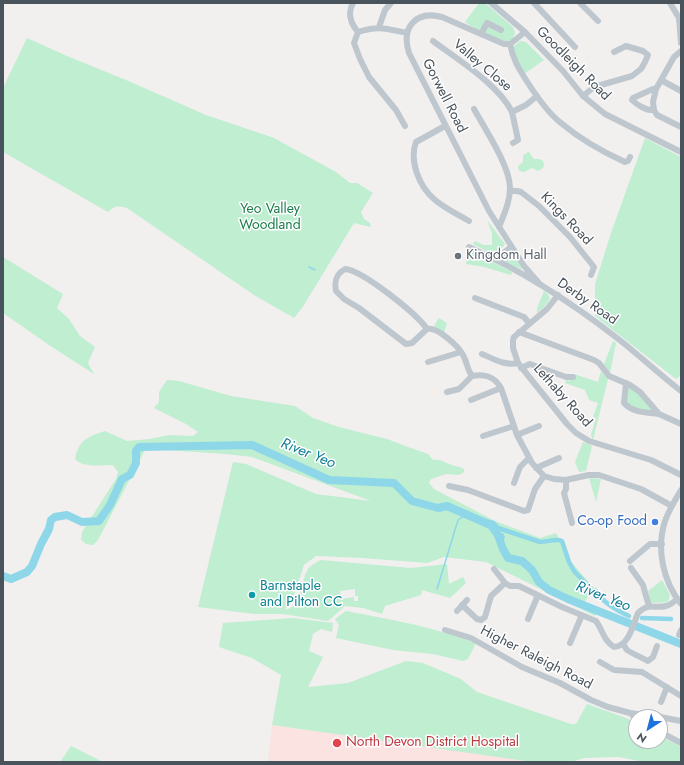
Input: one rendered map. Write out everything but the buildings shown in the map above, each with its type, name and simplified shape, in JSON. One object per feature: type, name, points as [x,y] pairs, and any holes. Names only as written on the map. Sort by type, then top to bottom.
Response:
[{"type":"street","points":[[353,3],[351,6],[350,16],[354,27],[358,32]]},
{"type":"street","points":[[379,27],[385,10],[391,3]]},
{"type":"street","name":"Goodleigh Road","points":[[491,3],[525,32],[563,71],[583,96],[605,114],[681,152]]},
{"type":"street","points":[[534,3],[575,47]]},
{"type":"street","points":[[580,3],[598,21]]},
{"type":"street","points":[[670,3],[679,18],[681,43]]},
{"type":"street","points":[[405,126],[396,110],[369,77],[354,43],[358,32],[368,28],[379,27],[407,33],[410,27],[420,17],[426,15],[442,17],[504,44],[510,44],[525,32]]},
{"type":"street","points":[[481,34],[487,23],[501,30]]},
{"type":"street","name":"Gorwell Road","points":[[407,33],[406,44],[409,53],[489,211],[527,271],[538,282]]},
{"type":"street","name":"Valley Close","points":[[433,41],[495,89],[505,99],[512,112],[515,132],[518,138],[518,140],[513,143]]},
{"type":"street","points":[[510,44],[512,57],[537,96],[560,123],[608,154],[625,162],[628,161],[630,157]]},
{"type":"street","points":[[583,96],[594,87],[632,76],[641,69],[646,62],[648,55],[644,52],[626,46],[614,52]]},
{"type":"street","points":[[681,51],[674,57],[661,80],[656,90],[653,102],[654,110],[657,114],[681,127]]},
{"type":"street","points":[[661,80],[681,91]]},
{"type":"street","points":[[654,110],[651,111],[644,108],[632,100],[633,98],[653,88],[656,90]]},
{"type":"street","name":"Valley Close","points":[[512,112],[526,105],[537,96]]},
{"type":"street","points":[[474,109],[501,158],[508,175],[510,191],[505,212],[499,227]]},
{"type":"street","points":[[445,126],[416,142],[413,156],[416,170],[430,195],[436,201],[469,221]]},
{"type":"street","name":"Kings Road","points":[[510,191],[517,190],[521,192],[553,220],[594,267],[590,274]]},
{"type":"street","name":"Derby Road","points":[[470,247],[499,260],[558,295],[618,338],[681,391]]},
{"type":"street","points":[[499,260],[502,254],[511,247]]},
{"type":"street","points":[[428,329],[412,312],[355,272],[345,269],[340,272],[337,277],[335,287],[338,293],[399,337],[406,344],[412,343],[428,329],[438,331],[461,352],[464,356],[468,371],[472,376]]},
{"type":"street","points":[[520,365],[514,354],[514,337],[547,309],[558,295]]},
{"type":"street","points":[[475,298],[524,317],[529,323]]},
{"type":"street","points":[[519,332],[594,360],[599,363],[609,376],[630,385],[640,392],[659,414]]},
{"type":"street","points":[[428,362],[461,352]]},
{"type":"street","points":[[482,354],[506,364],[530,364],[566,377],[573,377]]},
{"type":"street","name":"Lethaby Road","points":[[520,365],[567,424],[586,440],[651,460],[681,475]]},
{"type":"street","points":[[447,392],[459,389],[472,376],[483,374],[490,376],[501,388],[517,435],[529,458],[544,476],[566,480],[589,475],[599,475],[638,488],[672,506]]},
{"type":"street","points":[[626,383],[624,404],[628,408],[637,411],[659,414],[681,424]]},
{"type":"street","points":[[471,400],[501,388]]},
{"type":"street","points":[[483,436],[514,426]]},
{"type":"street","points":[[517,435],[539,426]]},
{"type":"street","points":[[514,482],[520,468],[529,458]]},
{"type":"street","points":[[536,468],[559,458]]},
{"type":"street","points":[[450,486],[468,490],[524,511],[528,510],[535,488],[544,476]]},
{"type":"street","points":[[566,480],[564,493],[572,523]]},
{"type":"street","points":[[494,569],[505,583],[510,586],[519,586],[596,621],[609,644],[614,647],[623,644],[628,638],[638,613],[650,606],[666,606],[679,601],[667,578],[662,557],[662,544],[665,521],[681,490]]},
{"type":"street","points":[[650,606],[643,585],[630,565],[650,544],[662,544]]},
{"type":"street","points":[[462,605],[477,619],[481,620],[487,613],[491,596],[505,583]]},
{"type":"street","points":[[528,619],[529,610],[538,595]]},
{"type":"street","points":[[456,611],[467,600]]},
{"type":"street","points":[[570,643],[571,635],[582,615]]},
{"type":"street","name":"Higher Raleigh Road","points":[[445,630],[471,638],[522,667],[560,683],[591,700],[608,707],[628,712]]},
{"type":"street","points":[[623,644],[629,651],[635,653],[642,659],[648,660],[653,657],[657,646]]},
{"type":"street","points":[[600,662],[614,670],[642,672],[681,696]]},
{"type":"street","points":[[661,702],[667,687]]},
{"type":"street","points":[[668,718],[681,720]]},
{"type":"street","points":[[668,736],[681,743]]},
{"type":"shaded area","name":"North Devon District Hospital","points":[[272,725],[533,761],[268,762]]},
{"type":"green space","points":[[479,3],[485,3],[513,27],[515,33],[512,40],[507,41],[494,38],[465,22]]},
{"type":"green space","name":"Yeo Valley Woodland","points":[[27,38],[206,115],[274,138],[336,172],[350,183],[357,183],[373,193],[361,212],[364,219],[370,223],[371,227],[354,223],[302,308],[294,318],[254,295],[127,208],[117,207],[108,212],[3,152],[3,88]]},
{"type":"green space","points":[[520,41],[526,42],[544,60],[524,74],[513,53],[514,46]]},
{"type":"green space","points":[[645,138],[681,157],[681,375],[676,379],[595,316],[595,284],[611,233]]},
{"type":"green space","points":[[528,151],[534,159],[543,161],[543,168],[538,171],[532,168],[524,172],[519,171],[518,166],[523,162],[523,155]]},
{"type":"green space","points":[[487,220],[505,244],[496,256],[473,244],[475,241],[483,245],[492,245],[492,233]]},
{"type":"green space","points":[[469,250],[512,272],[511,275],[484,267],[466,264]]},
{"type":"green space","points":[[511,253],[522,268],[521,269],[510,264],[506,260],[505,255]]},
{"type":"green space","points":[[3,257],[63,294],[57,308],[69,319],[80,336],[95,347],[88,363],[94,374],[3,313]]},
{"type":"green space","points":[[544,291],[548,294],[550,299],[537,313],[537,308]]},
{"type":"green space","points":[[439,318],[447,323],[444,333],[434,326]]},
{"type":"green space","points":[[613,341],[616,343],[610,373],[604,364]]},
{"type":"green space","points":[[601,371],[608,379],[593,440],[591,435],[596,418],[593,417],[598,403],[589,400],[585,390],[565,383],[566,380],[569,381],[570,379],[575,378],[574,374],[598,382]]},
{"type":"green space","points":[[167,380],[179,381],[231,396],[295,406],[313,418],[339,427],[387,439],[428,454],[433,460],[440,460],[463,468],[464,472],[459,475],[446,474],[431,479],[429,483],[434,489],[495,521],[540,538],[556,533],[572,563],[594,588],[584,603],[598,610],[595,616],[486,562],[444,557],[427,563],[316,556],[304,565],[294,595],[285,610],[291,608],[298,599],[305,574],[308,569],[321,560],[411,568],[447,564],[449,584],[463,577],[466,583],[450,598],[422,590],[421,595],[385,606],[382,614],[363,608],[345,606],[328,621],[283,614],[254,614],[198,607],[233,462],[246,464],[316,494],[371,501],[252,457],[165,450],[145,450],[98,540],[93,545],[86,544],[81,540],[82,532],[116,479],[118,472],[113,465],[87,465],[78,462],[75,459],[77,452],[85,440],[105,431],[127,441],[150,439],[169,435],[193,436],[198,432],[186,424],[154,408],[159,402],[159,392]],"holes":[[[484,518],[495,521],[505,537],[490,531]],[[355,589],[355,596],[358,596],[358,601],[354,601],[354,597],[341,599],[340,591]]]},
{"type":"green space","points":[[626,383],[630,385],[659,414],[637,411],[624,403]]},
{"type":"green space","points":[[583,442],[592,446],[586,471],[579,472],[575,462]]},
{"type":"green space","points":[[589,478],[601,479],[596,502]]},
{"type":"green space","points":[[662,580],[670,595],[668,602],[652,603],[650,601],[648,591]]},
{"type":"green space","points":[[346,611],[428,628],[476,643],[468,659],[463,661],[433,654],[393,650],[336,638],[339,625],[335,619]]},
{"type":"green space","points":[[293,618],[333,623],[332,632],[321,629],[313,634],[309,651],[323,657],[308,687],[348,683],[406,661],[423,663],[461,679],[477,692],[571,724],[576,724],[587,704],[626,718],[628,719],[628,749],[668,749],[668,740],[681,747],[681,762],[645,762],[618,757],[584,758],[571,762],[533,762],[272,725],[281,675],[252,658],[219,647],[223,623]]},
{"type":"green space","points":[[71,746],[103,762],[60,762]]},
{"type":"water","points":[[483,518],[495,521],[499,528],[498,533],[503,533],[505,537],[503,543],[499,542],[490,531]]},
{"type":"waterway","points":[[309,267],[315,270]]},
{"type":"waterway","name":"River Yeo","points":[[3,576],[11,579],[27,572],[32,566],[49,529],[51,520],[55,517],[67,515],[82,522],[99,521],[110,505],[122,479],[130,475],[136,463],[136,451],[139,447],[252,445],[329,480],[394,483],[412,501],[438,508],[447,506],[495,527],[508,558],[522,561],[532,570],[539,582],[549,590],[681,644]]},
{"type":"waterway","points":[[437,589],[458,520],[467,514]]},
{"type":"waterway","points":[[495,527],[540,542],[554,540],[562,541],[569,562],[574,571],[589,587]]},
{"type":"waterway","points":[[595,590],[601,598],[610,605],[629,616]]},
{"type":"waterway","points":[[642,618],[671,619]]},
{"type":"place","name":"Kingdom Hall","points":[[458,256]]},
{"type":"place","name":"Co-op Food","points":[[655,522]]},
{"type":"place","name":"Barnstaple and Pilton CC","points":[[252,595]]},
{"type":"place","name":"North Devon District Hospital","points":[[337,743]]}]
